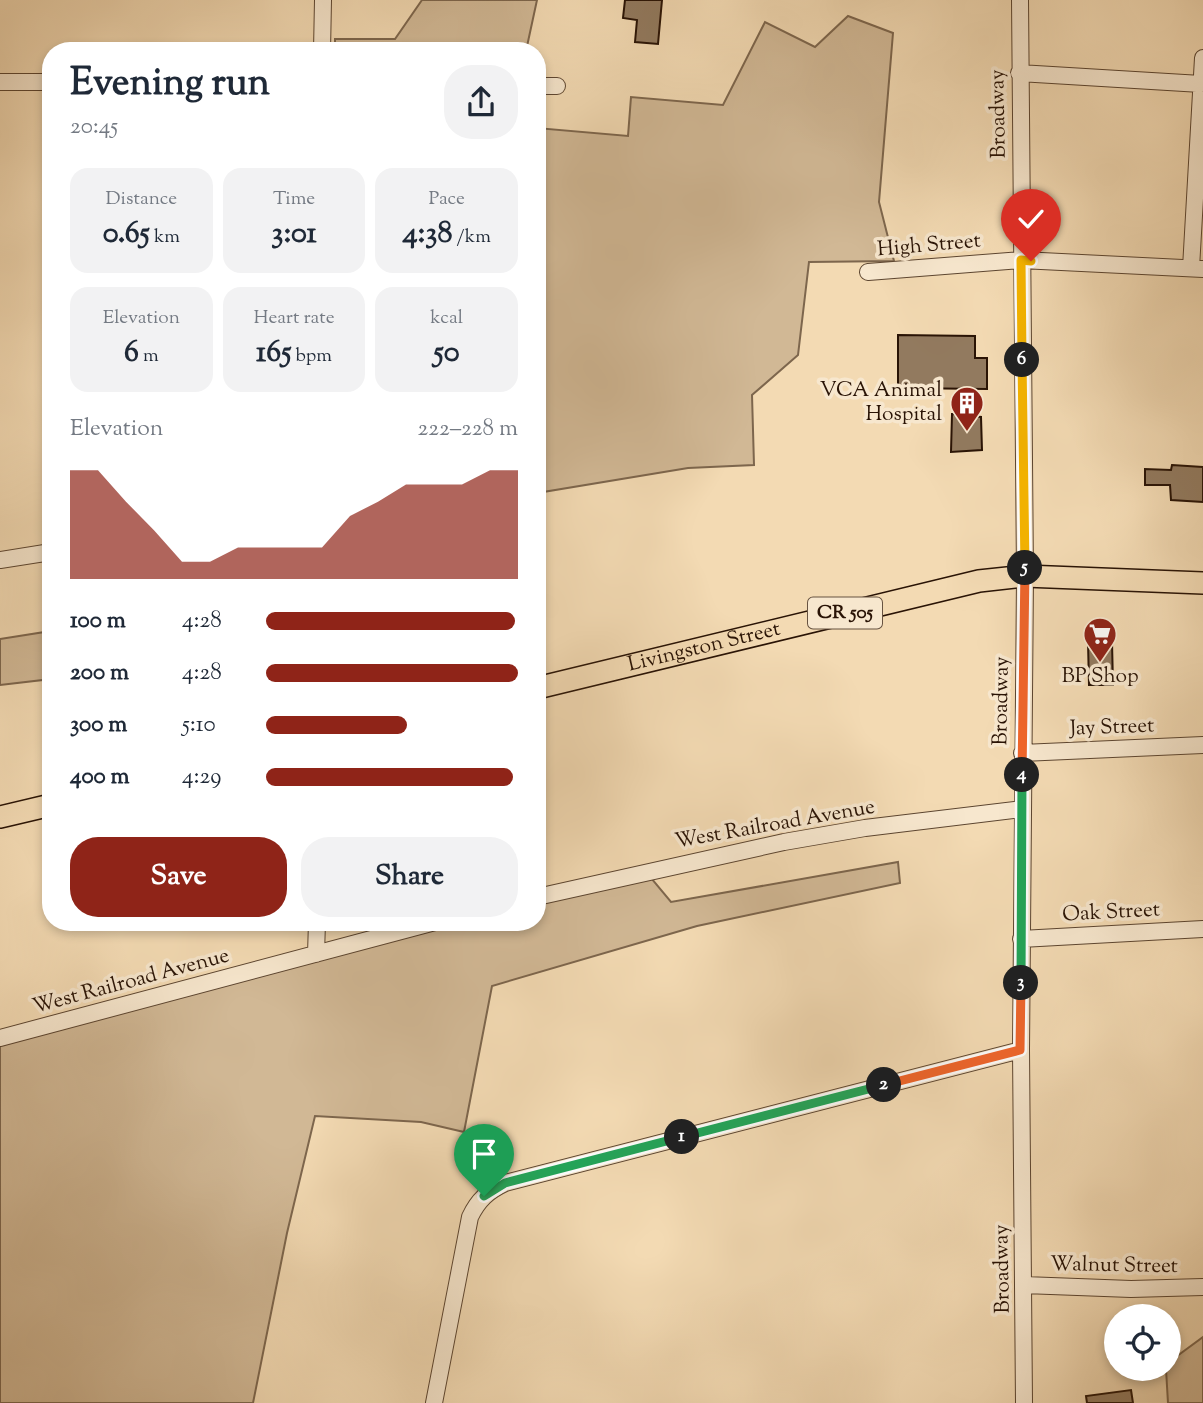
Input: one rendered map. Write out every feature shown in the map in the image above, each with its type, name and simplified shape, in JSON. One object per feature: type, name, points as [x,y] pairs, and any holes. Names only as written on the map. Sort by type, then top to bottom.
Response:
[{"type":"main road","name":"Livingston Street","points":[[546,686],[979,581],[1025,576],[1203,583]]},
{"type":"main road","points":[[0,817],[42,807]]},
{"type":"street","points":[[322,42],[323,0]]},
{"type":"street","name":"Broadway","points":[[1020,0],[1025,576],[1020,1050],[1024,1403]]},
{"type":"street","points":[[1197,268],[1203,58]]},
{"type":"street","points":[[1019,73],[1201,84]]},
{"type":"street","points":[[0,82],[42,82]]},
{"type":"street","points":[[546,86],[557,86]]},
{"type":"street","name":"High Street","points":[[868,272],[1021,260],[1197,268]]},
{"type":"street","points":[[0,560],[42,553]]},
{"type":"street","name":"Jay Street","points":[[1022,753],[1203,746]]},
{"type":"street","name":"West Railroad Avenue","points":[[546,895],[784,842],[865,828],[1022,809]]},
{"type":"street","name":"Oak Street","points":[[1021,939],[1203,929]]},
{"type":"street","points":[[316,954],[317,931]]},
{"type":"street","name":"West Railroad Avenue","points":[[0,1038],[402,931]]},
{"type":"street","points":[[433,1403],[470,1217],[475,1206],[494,1188],[1020,1050]]},
{"type":"street","name":"Walnut Street","points":[[1024,1286],[1131,1289],[1203,1287]]},
{"type":"shaded area","points":[[422,0],[537,0],[528,42],[335,42],[335,39],[395,39]]},
{"type":"shaded area","points":[[848,16],[893,33],[879,202],[894,261],[809,262],[798,355],[752,395],[754,465],[688,468],[546,492],[546,129],[628,136],[631,97],[723,105],[765,22],[815,47]]},
{"type":"shaded area","points":[[42,632],[42,680],[0,685],[0,639]]},
{"type":"shaded area","points":[[898,862],[900,883],[697,926],[492,986],[464,1132],[421,1122],[315,1116],[287,1233],[253,1403],[0,1403],[0,1035],[409,931],[546,931],[546,896],[647,873],[671,902]]},
{"type":"shaded area","points":[[1203,1337],[1203,1403],[1168,1403],[1167,1381],[1181,1381],[1181,1353]]},
{"type":"building","points":[[625,0],[662,0],[658,44],[635,42],[637,20],[623,18]]},
{"type":"building","points":[[898,335],[975,336],[975,358],[987,358],[987,389],[898,388]]},
{"type":"building","name":"VCA Animal Hospital","points":[[952,414],[981,417],[982,450],[951,452]]},
{"type":"building","points":[[1172,465],[1203,467],[1203,502],[1171,500],[1170,485],[1145,485],[1145,469],[1171,470]]},
{"type":"building","name":"BP Shop","points":[[1088,642],[1112,642],[1113,685],[1089,685]]},
{"type":"building","points":[[1131,1390],[1133,1403],[1087,1403],[1086,1396]]},
{"type":"place","name":"VCA Animal Hospital","points":[[967,433]]},
{"type":"place","name":"BP Shop","points":[[1100,664]]},
{"type":"route","points":[[484,1196],[505,1183],[1020,1050],[1025,576],[1021,260],[1031,261]]}]
